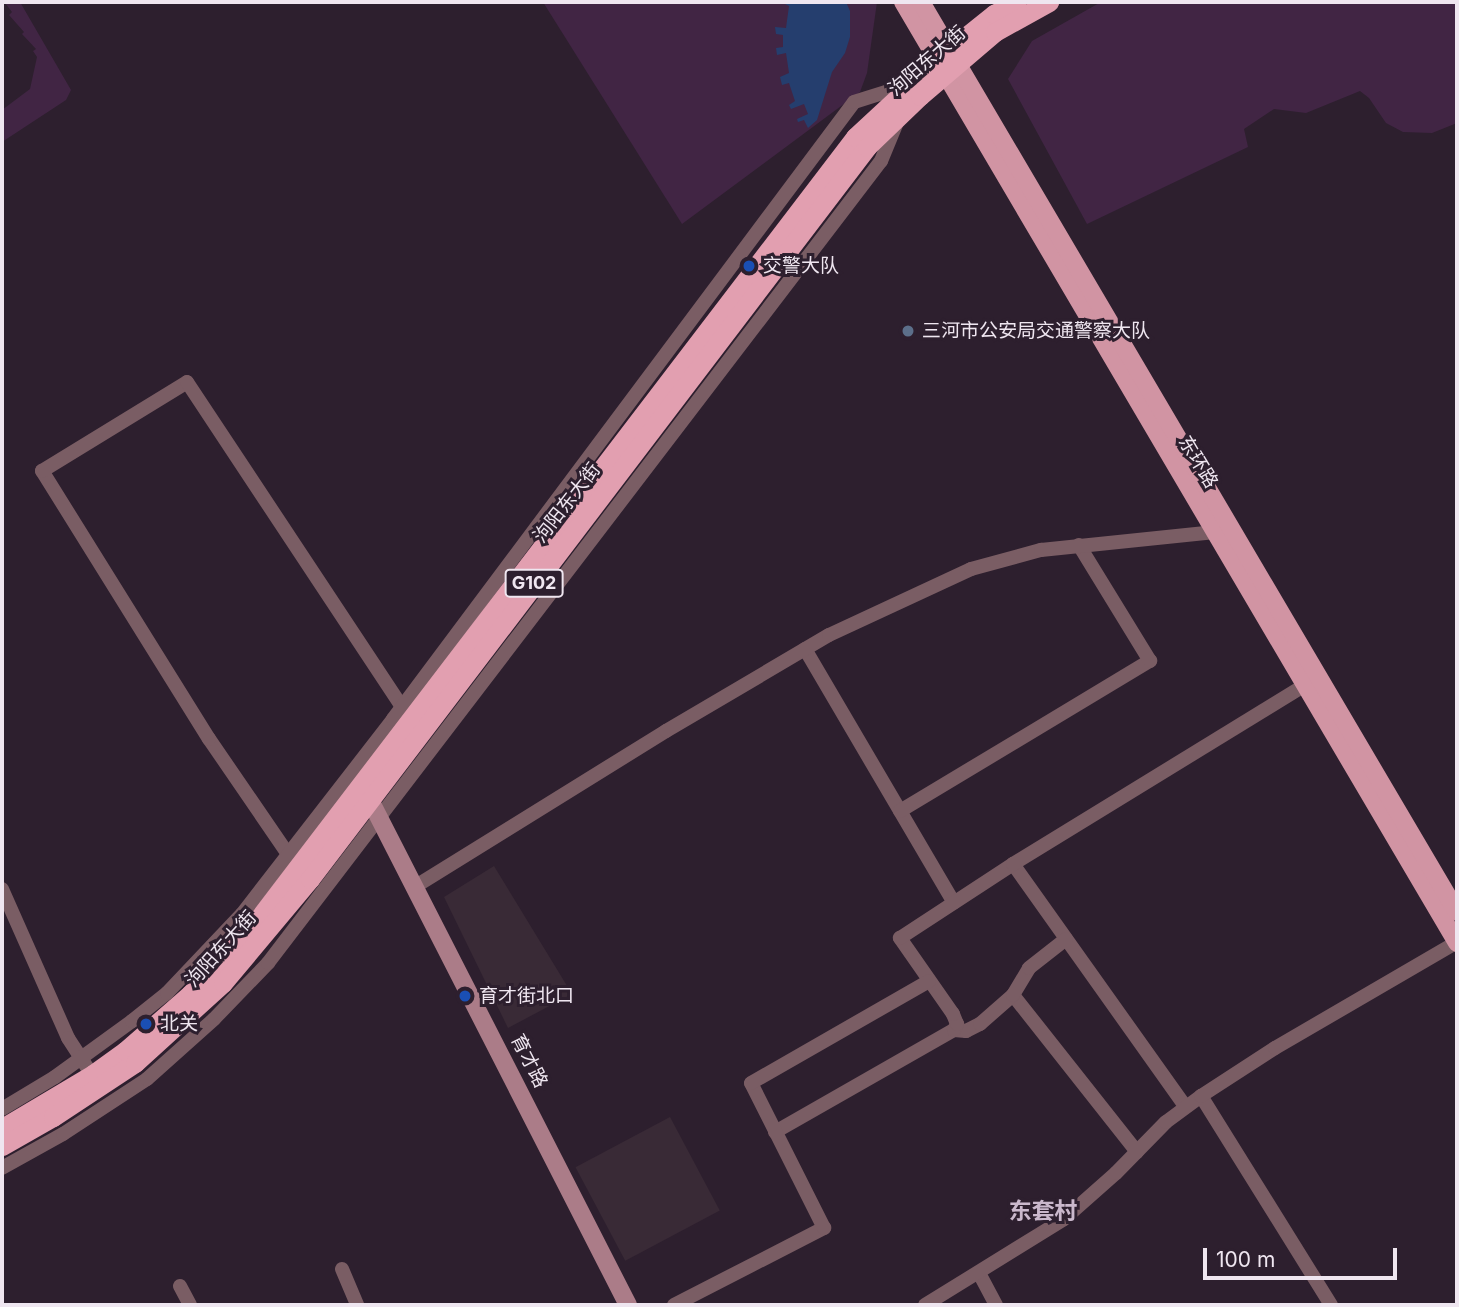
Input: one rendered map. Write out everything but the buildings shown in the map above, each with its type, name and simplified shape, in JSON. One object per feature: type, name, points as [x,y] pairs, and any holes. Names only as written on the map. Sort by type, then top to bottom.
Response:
[{"type":"highway","name":"泃阳东大街","points":[[2,1146],[102,1087],[135,1063],[201,1005],[274,926],[867,147],[994,14],[1017,2]]},
{"type":"highway","name":"泃阳东大街","points":[[2,1128],[88,1067],[146,1033],[212,972],[406,714],[855,137],[909,85],[1049,2]]},
{"type":"main road","name":"东环路","points":[[903,2],[947,62],[1457,912]]},
{"type":"main road","name":"东环路","points":[[921,2],[947,62],[1215,532],[1457,942]]},
{"type":"main road","name":"育才路","points":[[370,800],[628,1305]]},
{"type":"street","points":[[2,1168],[112,1104],[147,1079],[214,1019],[275,955],[881,160],[900,114]]},
{"type":"street","points":[[293,862],[209,739],[42,471],[187,382],[406,714]]},
{"type":"street","points":[[416,886],[666,731],[806,649],[971,569],[1007,557],[1079,545],[1215,532]]},
{"type":"street","points":[[900,811],[1150,661],[1079,545]]},
{"type":"street","points":[[806,649],[954,903]]},
{"type":"street","points":[[775,1132],[954,1030],[957,1024],[953,1014],[900,939],[1013,864],[1305,685]]},
{"type":"street","points":[[1013,864],[1185,1107]]},
{"type":"street","points":[[2,889],[68,1038],[88,1067],[2,1109]]},
{"type":"street","points":[[954,1030],[966,1031],[981,1024],[1013,995],[1029,968],[1066,939]]},
{"type":"street","points":[[925,1305],[1064,1219],[1185,1107],[1201,1096],[1275,1048],[1457,942]]},
{"type":"street","points":[[674,1305],[824,1228],[751,1083],[929,981]]},
{"type":"street","points":[[1013,995],[1137,1152]]},
{"type":"street","points":[[1201,1096],[1331,1305]]},
{"type":"street","points":[[342,1269],[357,1305]]},
{"type":"street","points":[[979,1273],[996,1305]]},
{"type":"street","points":[[180,1286],[190,1305]]},
{"type":"shaded area","points":[[20,2],[71,90],[66,100],[2,142],[2,110],[30,89],[37,57],[33,51],[36,49],[9,15],[12,12],[2,3]]},
{"type":"shaded area","points":[[543,2],[877,2],[867,73],[860,92],[682,224]]},
{"type":"shaded area","points":[[1101,2],[1457,2],[1457,123],[1432,133],[1403,132],[1386,123],[1369,98],[1360,91],[1306,113],[1274,109],[1244,129],[1248,147],[1087,224],[1008,79],[1032,41]]},
{"type":"shaded area","points":[[494,866],[572,994],[508,1028],[444,897]]},
{"type":"shaded area","points":[[670,1117],[720,1211],[625,1261],[576,1167]]},
{"type":"water","points":[[781,2],[846,2],[850,11],[850,37],[845,53],[832,72],[817,120],[808,128],[804,120],[798,122],[797,119],[808,114],[804,104],[791,109],[789,105],[795,101],[789,83],[782,85],[780,77],[789,73],[786,53],[777,55],[776,48],[783,47],[783,35],[776,34],[775,27],[786,28],[789,6]]},
{"type":"place","name":"交警大队","points":[[749,266]]},
{"type":"place","name":"三河市公安局交通警察大队","points":[[908,331]]},
{"type":"place","name":"育才街北口","points":[[465,996]]},
{"type":"place","name":"北关","points":[[146,1024]]},
{"type":"district","name":"东套村","points":[[1043,1211]]}]
